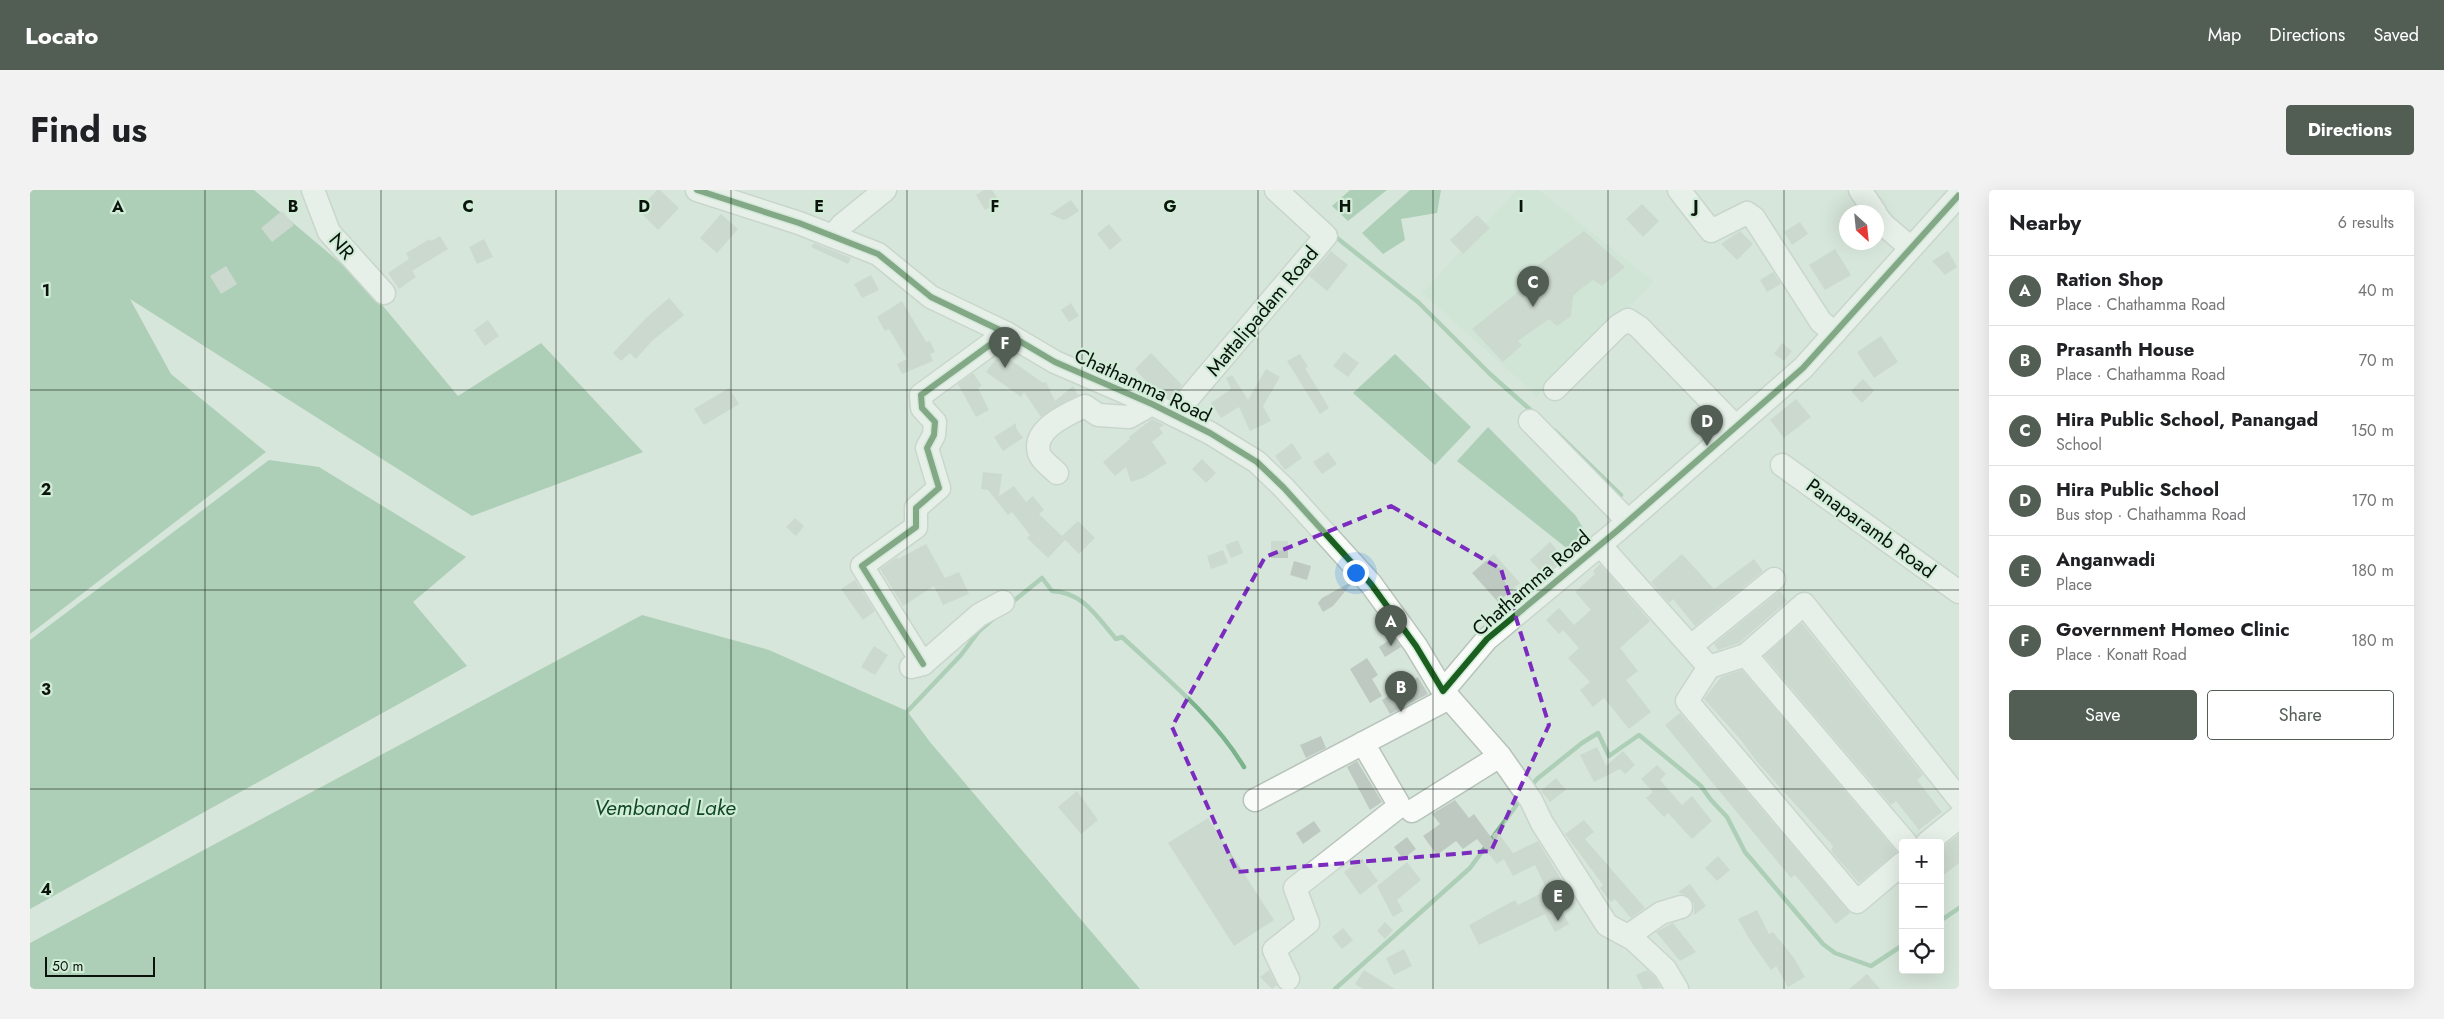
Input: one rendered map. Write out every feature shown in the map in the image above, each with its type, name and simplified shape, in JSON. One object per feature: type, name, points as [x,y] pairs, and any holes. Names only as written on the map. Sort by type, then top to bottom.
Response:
[{"type":"street","name":"NR","points":[[313,190],[329,232],[384,293]]},
{"type":"street","name":"Chathamma Road","points":[[697,190],[833,236],[878,254],[931,297],[1006,333],[1055,362],[1152,404],[1210,433],[1257,462],[1284,488],[1371,584],[1416,646],[1446,694],[1487,639],[1628,521],[1803,368],[1959,195]]},
{"type":"street","points":[[833,236],[842,225],[884,190]]},
{"type":"street","name":"Mattalipadam Road","points":[[1174,415],[1326,236],[1276,190]]},
{"type":"street","points":[[1679,190],[1711,230],[1747,213],[1754,218],[1821,322],[1835,333]]},
{"type":"street","points":[[1860,190],[1870,205]]},
{"type":"street","points":[[1884,225],[1911,248]]},
{"type":"street","points":[[1555,389],[1618,326],[1628,320],[1638,327],[1736,427]]},
{"type":"street","points":[[1003,602],[979,616],[917,666],[862,566],[916,527],[916,508],[939,488],[927,448],[934,435],[935,422],[922,408],[921,395],[1006,333]]},
{"type":"street","points":[[1057,473],[1039,454],[1038,444],[1041,434],[1061,418],[1085,406],[1098,415],[1129,417],[1152,404]]},
{"type":"street","points":[[1530,421],[1628,521]]},
{"type":"street","name":"Panaparamb Road","points":[[1782,465],[1959,592]]},
{"type":"street","points":[[1600,545],[1709,667]]},
{"type":"street","points":[[1691,646],[1774,579]]},
{"type":"street","points":[[1899,866],[1857,902],[1687,700],[1709,667],[1746,655],[1804,604],[1959,799]]},
{"type":"street","points":[[1746,655],[1903,839]]},
{"type":"street","points":[[1256,800],[1363,743],[1446,694],[1500,756],[1530,800],[1542,824],[1607,925],[1628,936],[1665,969],[1677,989]]},
{"type":"street","points":[[1288,978],[1274,950],[1308,924],[1295,888],[1397,808],[1398,803],[1363,743]]},
{"type":"street","points":[[1412,811],[1500,756]]},
{"type":"street","points":[[1932,839],[1959,817]]},
{"type":"street","points":[[1628,936],[1661,913],[1680,907]]},
{"type":"highlighted area","points":[[1391,506],[1501,569],[1549,725],[1491,851],[1237,872],[1172,727],[1265,557]]},
{"type":"shaded area","points":[[1516,190],[1539,190],[1654,282],[1537,396],[1422,293]]},
{"type":"water","points":[[30,190],[254,190],[363,282],[458,396],[541,343],[643,452],[472,516],[130,299],[171,374],[266,452],[30,634]]},
{"type":"water","points":[[1350,190],[1387,190],[1348,221],[1332,206]]},
{"type":"water","points":[[1410,190],[1441,190],[1437,213],[1401,219],[1405,240],[1383,254],[1362,233]]},
{"type":"water","points":[[1395,354],[1471,427],[1435,465],[1353,393]]},
{"type":"water","points":[[1488,427],[1576,516],[1587,535],[1569,550],[1457,461]]},
{"type":"water","points":[[269,460],[319,467],[466,557],[413,602],[467,666],[30,909],[30,640]]},
{"type":"water","name":"Vembanad Lake","points":[[642,615],[769,650],[907,711],[930,742],[1140,989],[30,989],[30,943]]},
{"type":"building","points":[[657,190],[660,190],[679,208],[658,230],[638,210]]},
{"type":"building","points":[[984,190],[992,190],[999,201],[985,210],[976,195]]},
{"type":"building","points":[[1071,200],[1079,211],[1063,220],[1050,214]]},
{"type":"building","points":[[1642,204],[1659,221],[1643,237],[1626,219]]},
{"type":"building","points":[[282,211],[294,225],[272,242],[261,228]]},
{"type":"building","points":[[721,214],[738,229],[717,253],[700,238]]},
{"type":"building","points":[[1477,215],[1490,228],[1463,254],[1450,240]]},
{"type":"building","points":[[1800,222],[1808,234],[1792,245],[1784,232]]},
{"type":"building","points":[[1109,224],[1122,240],[1110,250],[1097,234]]},
{"type":"building","points":[[1584,231],[1625,267],[1602,286],[1593,280],[1582,288],[1573,296],[1571,316],[1557,326],[1549,319],[1518,341],[1522,345],[1503,362],[1472,329],[1523,288],[1538,265]]},
{"type":"building","points":[[1740,231],[1753,244],[1737,260],[1721,244]]},
{"type":"building","points":[[440,236],[448,249],[412,271],[416,277],[399,289],[388,273],[409,259],[406,253],[430,239],[431,241]]},
{"type":"building","points":[[484,239],[493,257],[477,264],[469,247]]},
{"type":"building","points":[[814,243],[851,258],[848,264],[811,247]]},
{"type":"building","points":[[1835,249],[1851,275],[1825,290],[1809,265]]},
{"type":"building","points":[[1331,251],[1348,265],[1327,291],[1309,276]]},
{"type":"building","points":[[1948,251],[1957,267],[1945,275],[1932,261]]},
{"type":"building","points":[[226,266],[237,284],[221,294],[210,276]]},
{"type":"building","points":[[1773,272],[1781,284],[1767,292],[1760,280]]},
{"type":"building","points":[[871,275],[879,290],[862,298],[854,284]]},
{"type":"building","points":[[669,298],[684,315],[652,341],[636,359],[630,353],[621,361],[613,353],[646,318]]},
{"type":"building","points":[[902,301],[926,342],[930,341],[935,352],[930,354],[933,361],[902,374],[897,364],[907,359],[889,329],[885,331],[877,317]]},
{"type":"building","points":[[1071,303],[1079,316],[1069,322],[1061,310]]},
{"type":"building","points":[[488,320],[499,336],[485,346],[474,330]]},
{"type":"building","points":[[1881,336],[1898,362],[1874,378],[1857,352]]},
{"type":"building","points":[[1782,343],[1792,351],[1784,361],[1774,354]]},
{"type":"building","points":[[1344,352],[1359,363],[1348,377],[1333,366]]},
{"type":"building","points":[[1001,353],[1043,383],[1046,382],[1055,401],[1073,386],[1078,395],[1041,417],[1024,392],[1021,397],[986,372]]},
{"type":"building","points":[[1151,353],[1182,385],[1171,399],[1156,392],[1135,369]]},
{"type":"building","points":[[1300,354],[1308,367],[1305,368],[1329,408],[1320,414],[1287,361]]},
{"type":"building","points":[[1266,369],[1280,377],[1263,406],[1271,421],[1250,431],[1239,407],[1221,418],[1211,403],[1231,389],[1226,378],[1232,375],[1248,400]]},
{"type":"building","points":[[973,373],[982,386],[978,388],[989,410],[976,417],[958,384]]},
{"type":"building","points":[[1863,379],[1874,391],[1862,403],[1851,391]]},
{"type":"building","points":[[729,388],[739,404],[704,425],[694,409]]},
{"type":"building","points":[[1796,399],[1811,417],[1784,438],[1770,420]]},
{"type":"building","points":[[1152,419],[1164,425],[1159,428],[1163,433],[1152,442],[1167,463],[1143,478],[1131,482],[1126,467],[1115,476],[1103,462],[1130,439],[1129,437]]},
{"type":"building","points":[[1016,423],[1016,428],[1023,438],[1003,451],[994,437]]},
{"type":"building","points":[[1292,443],[1302,458],[1285,470],[1275,456]]},
{"type":"building","points":[[1328,452],[1337,464],[1322,474],[1313,462]]},
{"type":"building","points":[[1202,459],[1216,473],[1206,483],[1192,469]]},
{"type":"building","points":[[983,472],[1002,474],[999,496],[1014,486],[1026,502],[1033,496],[1044,510],[1039,514],[1062,536],[1078,521],[1095,538],[1079,554],[1065,540],[1048,558],[1027,538],[1030,535],[1012,512],[1008,515],[988,490],[981,489]]},
{"type":"building","points":[[795,518],[804,526],[796,536],[786,527]]},
{"type":"building","points":[[1238,540],[1243,553],[1231,558],[1225,545]]},
{"type":"building","points":[[1271,541],[1288,541],[1288,558],[1271,558]]},
{"type":"building","points":[[1550,542],[1564,558],[1544,575],[1530,560]]},
{"type":"building","points":[[926,544],[945,578],[959,572],[969,594],[943,605],[934,586],[903,606],[880,569],[897,557],[898,559]]},
{"type":"building","points":[[1223,550],[1228,563],[1211,569],[1207,556]]},
{"type":"building","points":[[1494,554],[1520,583],[1498,602],[1472,573]]},
{"type":"building","points":[[1682,554],[1714,589],[1754,559],[1763,571],[1695,626],[1673,599],[1669,603],[1651,582]]},
{"type":"building","points":[[1294,561],[1311,566],[1307,580],[1290,575]]},
{"type":"building","points":[[1600,564],[1650,621],[1620,648],[1638,671],[1626,680],[1651,712],[1629,729],[1604,698],[1593,707],[1580,690],[1590,682],[1568,658],[1579,648],[1563,630],[1559,634],[1546,620],[1559,608],[1574,625],[1591,610],[1575,592],[1595,574],[1593,571]]},
{"type":"building","points":[[855,580],[875,611],[863,620],[841,589]]},
{"type":"building","points":[[1351,582],[1333,606],[1323,612],[1318,603],[1322,598]]},
{"type":"building","points":[[1780,591],[1787,601],[1739,643],[1718,650],[1714,644]]},
{"type":"building","points":[[1802,623],[1923,775],[1917,780],[1942,812],[1919,830],[1896,801],[1891,805],[1764,656]]},
{"type":"building","points":[[1394,637],[1401,647],[1385,657],[1379,647]]},
{"type":"building","points":[[874,646],[888,655],[875,675],[861,667]]},
{"type":"building","points":[[1367,658],[1378,675],[1372,679],[1382,696],[1370,703],[1350,669]]},
{"type":"building","points":[[1742,670],[1897,852],[1859,883],[1831,851],[1833,846],[1758,763],[1740,739],[1704,699],[1721,677]]},
{"type":"building","points":[[1418,677],[1428,694],[1390,714],[1382,700]]},
{"type":"building","points":[[1680,713],[1850,913],[1836,924],[1795,875],[1791,878],[1665,725]]},
{"type":"building","points":[[1321,736],[1326,748],[1306,758],[1300,745]]},
{"type":"building","points":[[1597,747],[1606,766],[1623,751],[1635,765],[1625,774],[1620,769],[1594,782],[1580,755]]},
{"type":"building","points":[[1357,761],[1382,802],[1370,810],[1347,767]]},
{"type":"building","points":[[1657,765],[1666,774],[1660,780],[1682,805],[1692,796],[1712,821],[1692,839],[1668,813],[1664,817],[1646,798],[1653,792],[1641,779]]},
{"type":"building","points":[[1556,778],[1566,790],[1550,802],[1541,791]]},
{"type":"building","points":[[1077,791],[1098,820],[1081,834],[1058,807]]},
{"type":"building","points":[[1455,800],[1469,818],[1474,814],[1496,844],[1492,835],[1497,831],[1513,853],[1538,841],[1573,899],[1559,906],[1569,924],[1555,932],[1545,914],[1479,945],[1469,925],[1515,900],[1518,905],[1547,890],[1535,865],[1513,876],[1504,859],[1497,864],[1477,839],[1463,849],[1456,841],[1437,855],[1423,836],[1440,824],[1432,814]]},
{"type":"building","points":[[1208,818],[1274,920],[1234,946],[1168,843]]},
{"type":"building","points":[[1584,820],[1594,832],[1585,839],[1645,908],[1631,918],[1615,899],[1611,902],[1600,888],[1603,885],[1565,834]]},
{"type":"building","points":[[1314,821],[1321,831],[1303,844],[1296,833]]},
{"type":"building","points":[[1959,834],[1959,863],[1944,875],[1944,846]]},
{"type":"building","points":[[1407,837],[1416,849],[1403,859],[1394,847]]},
{"type":"building","points":[[1718,856],[1730,870],[1717,881],[1705,868]]},
{"type":"building","points":[[1362,859],[1378,881],[1360,895],[1344,872]]},
{"type":"building","points":[[1407,862],[1421,880],[1397,900],[1403,911],[1393,917],[1377,886]]},
{"type":"building","points":[[1690,884],[1706,906],[1694,915],[1694,904],[1690,898],[1678,892]]},
{"type":"building","points":[[1757,910],[1769,934],[1773,932],[1794,958],[1805,977],[1788,987],[1776,966],[1771,970],[1738,919]]},
{"type":"building","points":[[1385,922],[1393,930],[1385,939],[1377,931]]},
{"type":"building","points":[[1673,923],[1696,952],[1680,961],[1656,932]]},
{"type":"building","points":[[1343,928],[1353,940],[1342,949],[1332,937]]},
{"type":"building","points":[[1404,949],[1412,966],[1394,975],[1386,958]]},
{"type":"building","points":[[1269,970],[1277,985],[1272,989],[1260,977]]},
{"type":"building","points":[[1364,970],[1395,989],[1363,989],[1355,984]]},
{"type":"building","points":[[1647,970],[1655,977],[1661,988],[1643,989],[1636,975]]},
{"type":"building","points":[[1867,974],[1880,989],[1849,989]]},
{"type":"waterway","points":[[1332,234],[1418,302],[1490,374],[1534,413]]},
{"type":"waterway","points":[[1555,431],[1621,495]]},
{"type":"waterway","points":[[1010,604],[1042,578],[1052,591],[1063,592],[1081,601],[1096,614],[1116,639],[1122,637],[1204,714],[1244,767]]},
{"type":"waterway","points":[[903,716],[961,655],[979,631],[993,619]]},
{"type":"waterway","points":[[1531,786],[1582,743],[1598,733],[1609,756],[1639,735],[1701,786],[1727,817],[1745,852],[1823,944],[1835,953],[1871,966],[1899,948]]},
{"type":"waterway","points":[[1335,989],[1470,868],[1521,799]]},
{"type":"waterway","points":[[1944,918],[1959,908]]},
{"type":"cycle path","points":[[697,190],[799,223],[878,254],[931,297],[1006,333],[1055,362],[1152,404],[1210,433],[1257,462],[1284,488],[1371,584],[1416,646],[1443,691],[1487,639],[1618,530],[1803,368],[1959,195]]},
{"type":"cycle path","points":[[923,664],[862,566],[916,527],[916,508],[939,488],[927,448],[934,435],[935,422],[922,408],[921,395],[1006,333]]},
{"type":"place","name":"Hira Public School, Panangad","points":[[1533,307]]},
{"type":"place","name":"Government Homeo Clinic","points":[[1005,368]]},
{"type":"place","name":"Hira Public School","points":[[1707,446]]},
{"type":"place","name":"Ration Shop","points":[[1391,646]]},
{"type":"place","name":"Prasanth House","points":[[1401,712]]},
{"type":"place","name":"Anganwadi","points":[[1558,921]]}]
